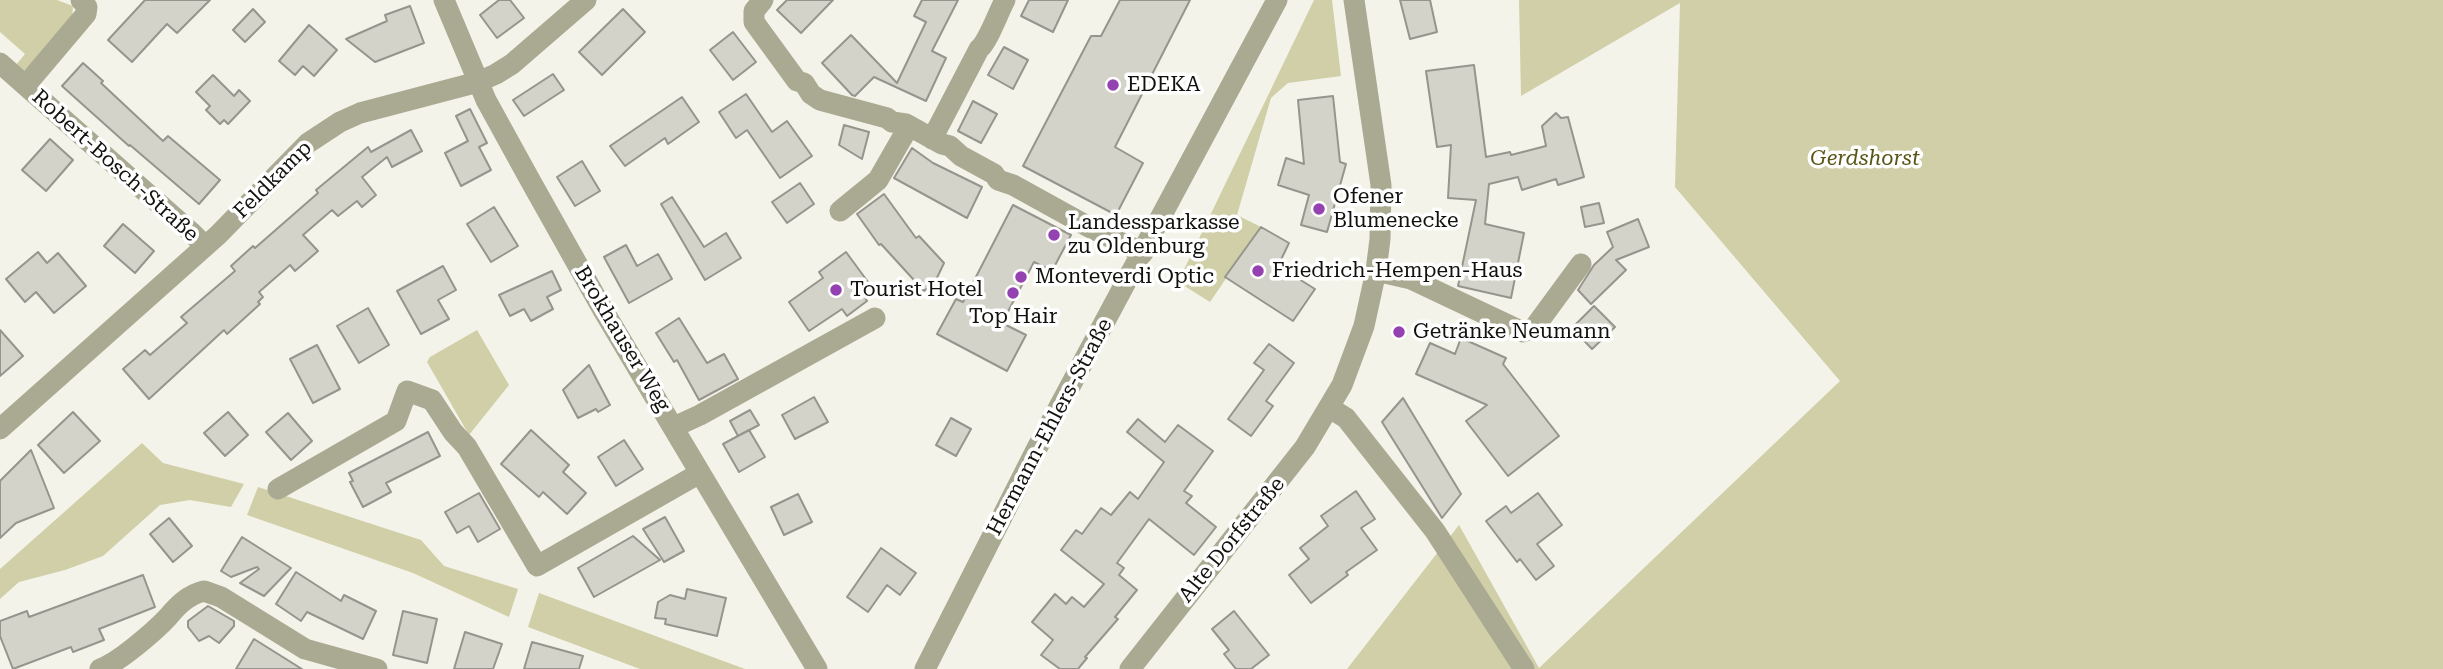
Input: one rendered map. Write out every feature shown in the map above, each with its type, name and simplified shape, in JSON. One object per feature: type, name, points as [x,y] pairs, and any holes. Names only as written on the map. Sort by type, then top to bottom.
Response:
[{"type":"street","name":"Robert-Bosch-Straße","points":[[26,85],[84,17],[87,7],[81,0]]},
{"type":"street","name":"Brokhauser Weg","points":[[444,0],[478,82],[530,180],[603,310],[817,669]]},
{"type":"street","name":"Feldkamp","points":[[0,429],[205,246],[325,130],[360,113],[478,82],[512,64],[586,0]]},
{"type":"street","points":[[763,0],[754,11],[754,22],[789,71],[808,87],[815,98],[887,118],[898,125],[909,126],[956,150],[961,156],[994,174],[998,180],[1013,185],[1088,227],[1143,253]]},
{"type":"street","points":[[932,139],[979,49],[987,40],[1005,0]]},
{"type":"street","name":"Hermann-Ehlers-Straße","points":[[925,669],[1037,448],[1277,0]]},
{"type":"street","name":"Alte Dorfstraße","points":[[1130,669],[1306,447],[1342,386],[1364,326],[1376,271],[1381,185],[1354,0]]},
{"type":"street","name":"Robert-Bosch-Straße","points":[[0,63],[205,246]]},
{"type":"street","points":[[840,211],[878,180],[909,126]]},
{"type":"street","points":[[1376,271],[1411,279],[1523,331],[1534,328],[1581,264]]},
{"type":"street","points":[[674,427],[875,318]]},
{"type":"street","points":[[278,489],[396,421],[407,391],[432,400],[453,432],[467,447],[537,566],[700,473]]},
{"type":"street","points":[[1330,408],[1346,418],[1435,531],[1524,669]]},
{"type":"street","points":[[100,669],[117,660],[168,617],[175,607],[196,593],[204,591],[221,597],[305,649],[363,667]]},
{"type":"green space","points":[[0,0],[57,0],[73,6],[72,19],[27,69],[20,72],[15,66],[25,54],[0,32]]},
{"type":"green space","points":[[1314,0],[1332,0],[1341,76],[1288,83],[1271,98],[1237,215],[1261,227],[1210,302],[1178,282]]},
{"type":"green space","name":"Gerdshorst","points":[[1519,0],[2443,0],[2443,669],[1347,669],[1459,525],[1539,668],[1840,381],[1675,187],[1680,3],[1521,96]]},
{"type":"green space","points":[[477,330],[509,385],[469,435],[427,362],[430,357]]},
{"type":"green space","points":[[142,443],[163,463],[244,484],[231,507],[190,500],[160,505],[103,556],[65,570],[19,582],[0,599],[0,569]]},
{"type":"green space","points":[[258,487],[421,540],[444,566],[518,589],[509,617],[413,573],[247,515]]},
{"type":"green space","points":[[539,593],[745,669],[640,669],[528,627]]},
{"type":"building","points":[[145,0],[210,0],[177,33],[167,24],[132,62],[108,40]]},
{"type":"building","points":[[499,0],[510,0],[524,18],[497,38],[480,15]]},
{"type":"building","points":[[787,0],[833,0],[801,33],[777,10]]},
{"type":"building","points":[[922,0],[958,0],[932,51],[946,58],[926,101],[874,77],[855,96],[852,95],[822,63],[851,35],[897,83],[926,22],[914,16]]},
{"type":"building","points":[[1029,0],[1068,0],[1053,32],[1021,16]]},
{"type":"building","points":[[1120,0],[1190,0],[1115,147],[1143,163],[1116,215],[1023,166],[1091,36],[1101,36]]},
{"type":"building","points":[[1400,0],[1430,0],[1437,32],[1410,39]]},
{"type":"building","points":[[410,6],[424,43],[375,62],[346,39],[387,21],[385,15]]},
{"type":"building","points":[[253,9],[265,22],[245,42],[233,30]]},
{"type":"building","points":[[623,9],[645,32],[602,75],[579,52]]},
{"type":"building","points":[[309,25],[337,50],[314,76],[303,66],[295,75],[279,61]]},
{"type":"building","points":[[733,32],[756,62],[733,80],[710,50]]},
{"type":"building","points":[[1004,47],[1028,60],[1013,89],[988,75]]},
{"type":"building","points":[[83,63],[163,141],[168,136],[220,180],[199,204],[62,86]]},
{"type":"building","points":[[1474,65],[1486,157],[1510,152],[1511,155],[1546,146],[1542,126],[1556,113],[1561,118],[1568,117],[1584,177],[1558,185],[1556,179],[1522,190],[1518,177],[1489,184],[1485,224],[1524,233],[1511,298],[1458,286],[1476,200],[1448,198],[1451,145],[1437,147],[1426,71]]},
{"type":"building","points":[[553,74],[564,90],[524,116],[513,100]]},
{"type":"building","points":[[213,75],[234,96],[239,90],[250,101],[228,124],[224,120],[220,124],[206,110],[210,106],[196,92]]},
{"type":"building","points":[[746,94],[772,132],[787,121],[812,156],[780,178],[747,130],[736,138],[719,112]]},
{"type":"building","points":[[1333,96],[1340,162],[1346,164],[1327,232],[1301,225],[1309,195],[1278,185],[1286,158],[1304,164],[1298,100]]},
{"type":"building","points":[[682,97],[699,122],[668,144],[665,138],[625,166],[610,146]]},
{"type":"building","points":[[973,101],[997,114],[981,143],[958,131]]},
{"type":"building","points":[[470,109],[487,143],[479,147],[491,170],[461,186],[445,153],[468,141],[456,116]]},
{"type":"building","points":[[844,125],[869,132],[862,159],[839,145]]},
{"type":"building","points":[[411,130],[422,151],[392,167],[387,157],[362,177],[376,195],[362,207],[357,201],[338,216],[332,210],[303,235],[318,251],[295,271],[290,265],[259,292],[263,297],[258,302],[260,304],[227,334],[224,330],[149,399],[123,369],[145,350],[150,355],[187,323],[181,317],[235,271],[231,266],[253,246],[255,248],[318,193],[316,190],[368,147],[371,152]]},
{"type":"building","points":[[50,139],[73,160],[46,191],[22,170]]},
{"type":"building","points":[[912,148],[933,163],[982,187],[967,218],[894,178]]},
{"type":"building","points":[[582,161],[600,191],[575,206],[557,177]]},
{"type":"building","points":[[800,183],[814,204],[787,223],[772,202]]},
{"type":"building","points":[[884,194],[916,238],[919,236],[944,263],[935,282],[924,291],[881,244],[879,245],[857,214]]},
{"type":"building","points":[[672,197],[704,247],[726,233],[741,258],[705,280],[661,204]]},
{"type":"building","points":[[1599,203],[1604,223],[1585,227],[1581,207]]},
{"type":"building","points":[[1013,205],[1071,235],[1052,271],[1034,262],[1002,323],[1026,335],[1007,371],[937,334],[956,299],[963,302]]},
{"type":"building","points":[[494,207],[518,246],[491,262],[467,224]]},
{"type":"building","points":[[1638,219],[1649,247],[1616,260],[1626,270],[1591,304],[1578,290],[1594,265],[1613,247],[1607,232]]},
{"type":"building","points":[[123,224],[154,251],[135,273],[104,246]]},
{"type":"building","name":"Friedrich-Hempen-Haus","points":[[1261,227],[1289,243],[1278,266],[1315,289],[1293,321],[1225,277]]},
{"type":"building","points":[[626,245],[637,266],[658,254],[672,279],[629,303],[604,257]]},
{"type":"building","points":[[38,252],[47,263],[58,253],[86,286],[54,313],[36,292],[25,302],[6,279]]},
{"type":"building","name":"Tourist Hotel","points":[[846,252],[871,286],[862,293],[867,301],[847,316],[842,309],[809,331],[789,302],[823,278],[819,272]]},
{"type":"building","points":[[443,266],[456,290],[438,300],[449,319],[421,334],[397,291]]},
{"type":"building","points":[[552,271],[561,290],[547,297],[553,309],[531,321],[524,309],[510,316],[499,295]]},
{"type":"building","points":[[1594,306],[1615,327],[1592,349],[1572,328]]},
{"type":"building","points":[[368,308],[389,345],[359,363],[337,326]]},
{"type":"building","points":[[679,318],[707,363],[724,354],[738,379],[699,400],[677,360],[674,362],[656,333]]},
{"type":"building","points":[[0,330],[23,356],[0,376]]},
{"type":"building","points":[[1461,338],[1506,358],[1503,364],[1559,436],[1508,476],[1466,421],[1487,405],[1416,374],[1430,343],[1455,354]]},
{"type":"building","points":[[1269,344],[1294,363],[1266,401],[1273,406],[1251,436],[1228,419],[1264,370],[1254,363]]},
{"type":"building","points":[[317,345],[340,389],[313,403],[290,359]]},
{"type":"building","points":[[589,365],[610,405],[578,418],[563,390]]},
{"type":"building","points":[[814,397],[828,422],[795,439],[782,415]]},
{"type":"building","points":[[1403,398],[1461,494],[1442,518],[1382,422]]},
{"type":"building","points":[[750,410],[759,425],[738,436],[730,421]]},
{"type":"building","points":[[73,412],[100,441],[64,473],[38,445]]},
{"type":"building","points":[[228,412],[248,435],[225,456],[204,433]]},
{"type":"building","points":[[288,413],[312,441],[291,460],[266,432]]},
{"type":"building","points":[[951,418],[971,429],[956,456],[936,445]]},
{"type":"building","points":[[1138,419],[1165,442],[1178,425],[1213,451],[1184,491],[1192,496],[1186,503],[1216,527],[1194,555],[1149,519],[1117,563],[1124,568],[1119,575],[1137,590],[1115,617],[1118,619],[1078,669],[1060,669],[1041,655],[1053,640],[1032,622],[1055,594],[1066,604],[1072,597],[1084,607],[1104,584],[1061,550],[1076,530],[1082,534],[1101,508],[1111,515],[1130,492],[1138,499],[1164,462],[1127,432]]},
{"type":"building","points":[[531,430],[569,465],[563,472],[586,493],[567,514],[543,492],[539,497],[501,464]]},
{"type":"building","points":[[749,430],[765,457],[739,472],[723,444]]},
{"type":"building","points":[[428,432],[440,456],[386,483],[391,492],[363,507],[350,482],[353,481],[349,473]]},
{"type":"building","points":[[624,440],[643,469],[616,486],[598,457]]},
{"type":"building","points":[[31,450],[54,508],[16,523],[0,538],[0,481]]},
{"type":"building","points":[[1356,491],[1375,519],[1361,528],[1377,550],[1346,572],[1348,575],[1311,603],[1289,575],[1309,559],[1300,548],[1328,526],[1321,516]]},
{"type":"building","points":[[479,493],[500,529],[478,542],[469,526],[457,533],[445,512]]},
{"type":"building","points":[[1538,493],[1562,525],[1537,544],[1554,566],[1536,580],[1520,559],[1517,562],[1486,521],[1506,506],[1511,513]]},
{"type":"building","points":[[798,494],[812,522],[784,535],[771,507]]},
{"type":"building","points":[[665,517],[684,551],[664,562],[643,529]]},
{"type":"building","points":[[169,518],[192,546],[173,562],[150,534]]},
{"type":"building","points":[[633,536],[660,560],[594,597],[578,568]]},
{"type":"building","points":[[242,537],[291,568],[264,596],[240,583],[259,569],[257,567],[231,577],[221,571]]},
{"type":"building","points":[[881,548],[916,573],[900,595],[887,585],[868,612],[847,597]]},
{"type":"building","points":[[296,572],[341,601],[344,595],[376,611],[363,639],[307,612],[301,621],[276,604]]},
{"type":"building","points":[[143,575],[155,607],[99,629],[104,640],[73,652],[71,647],[13,669],[0,636],[0,621],[27,611],[29,617]]},
{"type":"building","points":[[687,589],[726,598],[717,636],[665,624],[666,619],[655,618],[658,602],[670,595],[685,599]]},
{"type":"building","points":[[208,606],[234,621],[234,626],[219,643],[209,636],[199,641],[188,627],[188,621]]},
{"type":"building","points":[[403,611],[437,619],[427,663],[393,655]]},
{"type":"building","points":[[1234,611],[1269,655],[1251,669],[1236,669],[1224,654],[1229,650],[1212,629]]},
{"type":"building","points":[[465,632],[502,644],[493,669],[454,669]]},
{"type":"building","points":[[254,639],[302,669],[236,669]]},
{"type":"building","points":[[532,642],[583,656],[579,669],[524,669]]},
{"type":"place","name":"EDEKA","points":[[1113,85]]},
{"type":"place","name":"Ofener Blumenecke","points":[[1319,209]]},
{"type":"place","name":"Landessparkasse zu Oldenburg","points":[[1054,235]]},
{"type":"place","name":"Friedrich-Hempen-Haus","points":[[1258,271]]},
{"type":"place","name":"Monteverdi Optic","points":[[1021,277]]},
{"type":"place","name":"Tourist Hotel","points":[[836,290]]},
{"type":"place","name":"Top Hair","points":[[1013,293]]},
{"type":"place","name":"Getränke Neumann","points":[[1399,332]]}]
